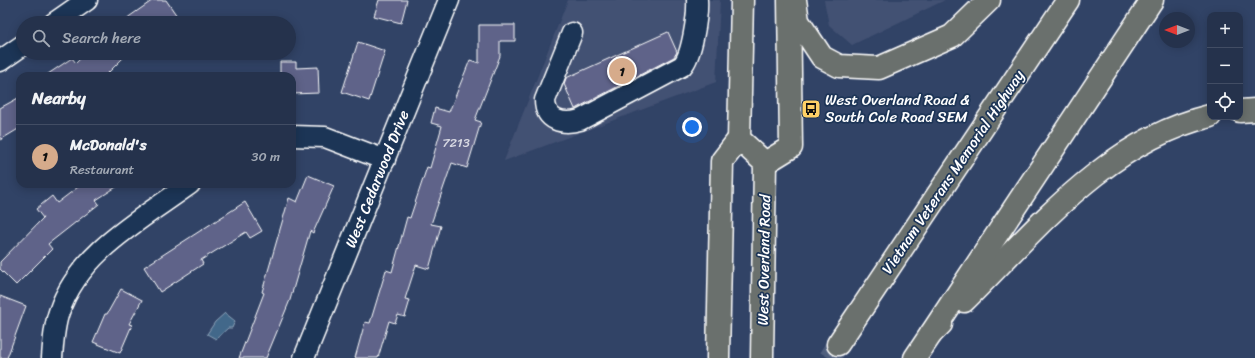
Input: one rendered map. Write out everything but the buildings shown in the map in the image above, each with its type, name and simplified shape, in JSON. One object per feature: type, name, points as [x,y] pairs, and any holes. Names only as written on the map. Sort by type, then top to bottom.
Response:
[{"type":"main road","points":[[718,358],[722,161],[739,139],[742,0]]},
{"type":"main road","points":[[739,139],[765,163],[791,148],[789,0]]},
{"type":"main road","points":[[795,0],[798,21],[822,57],[839,66],[880,68],[952,36],[989,0]]},
{"type":"main road","name":"Vietnam Veterans Memorial Highway","points":[[838,344],[1068,0]]},
{"type":"main road","points":[[915,358],[1152,0]]},
{"type":"main road","points":[[1243,111],[1255,110]]},
{"type":"main road","points":[[931,334],[1070,195],[1103,168],[1159,134],[1207,117]]},
{"type":"main road","name":"West Overland Road","points":[[762,358],[765,163]]},
{"type":"street","points":[[64,16],[86,0]]},
{"type":"street","name":"West Cedarwood Drive","points":[[304,358],[449,0]]},
{"type":"street","points":[[572,32],[545,100],[545,108],[549,116],[562,123],[580,120],[682,66],[687,61],[690,53],[696,0]]},
{"type":"street","points":[[0,61],[16,50]]},
{"type":"street","points":[[296,136],[325,137],[385,160]]},
{"type":"street","points":[[52,358],[59,313],[79,273],[106,245],[184,188]]},
{"type":"shaded area","points":[[568,0],[720,0],[716,82],[504,161]]},
{"type":"shaded area","points":[[824,0],[945,0],[852,45],[829,25]]},
{"type":"shaded area","points":[[225,313],[235,321],[232,328],[228,328],[216,339],[207,334],[215,322]]},
{"type":"tunnel","points":[[829,358],[838,344]]},
{"type":"place","name":"McDonald's","points":[[622,71]]},
{"type":"place","name":"West Overland Road & South Cole Road SEM","points":[[811,109]]}]
